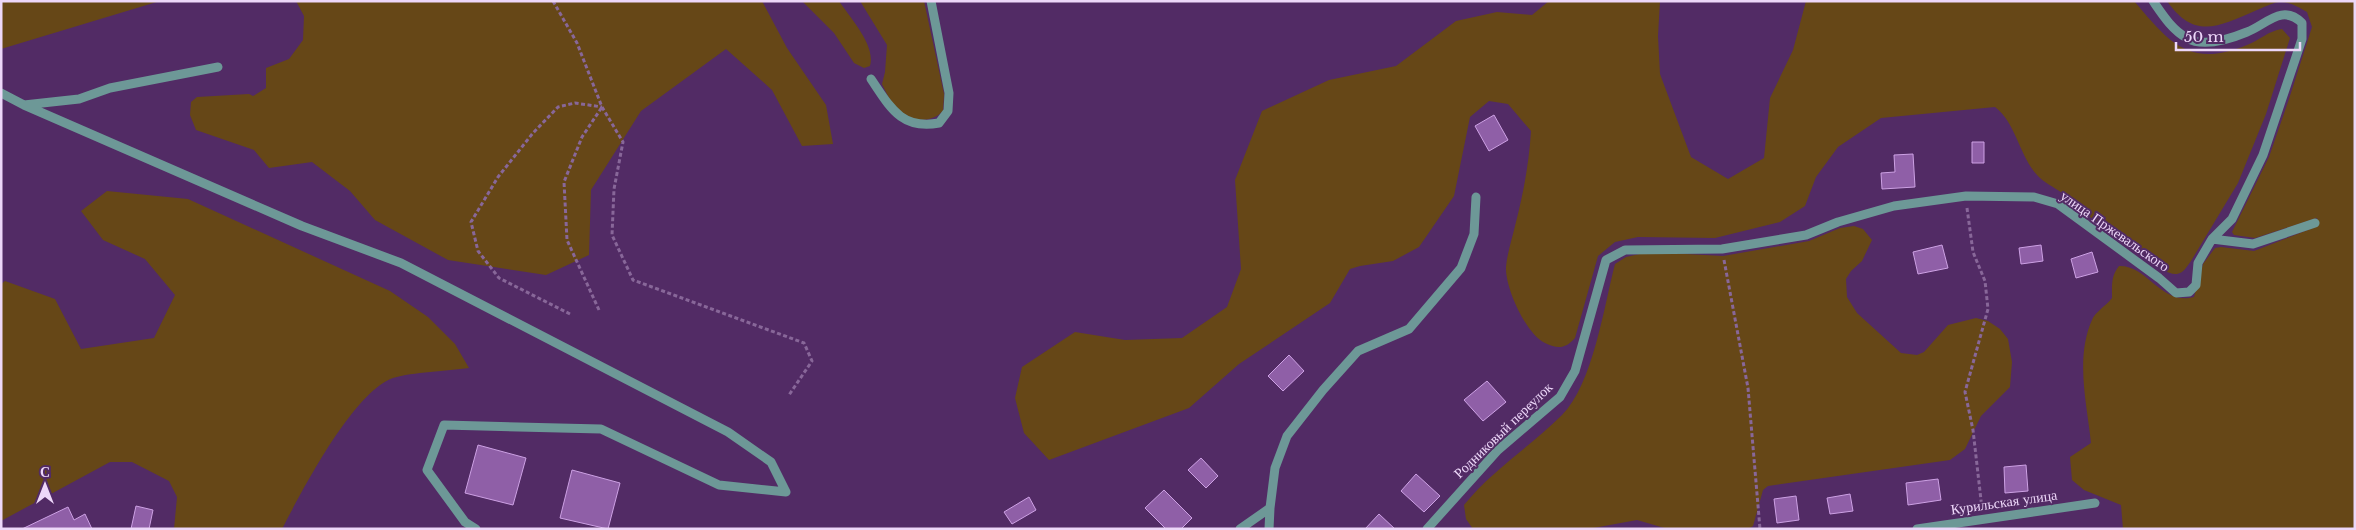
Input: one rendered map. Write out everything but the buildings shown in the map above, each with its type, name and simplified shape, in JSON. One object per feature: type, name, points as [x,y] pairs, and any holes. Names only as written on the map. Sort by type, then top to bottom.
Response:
[{"type":"street","points":[[871,79],[892,110],[909,123],[924,125],[939,123],[948,111],[949,93],[931,1]]},
{"type":"street","name":"улица Пржевальского","points":[[1575,371],[1606,260],[1625,250],[1722,250],[1806,235],[1838,222],[1894,206],[1966,196],[2034,197],[2058,204],[2159,278],[2176,293],[2189,292],[2196,285],[2198,263],[2212,239],[2232,219],[2263,155],[2302,39],[2302,23],[2295,16],[2287,14],[2270,18],[2248,32],[2218,41],[2200,43],[2187,38],[2176,29],[2153,1]]},
{"type":"street","points":[[24,105],[79,99],[110,88],[218,67]]},
{"type":"street","points":[[1,93],[24,105],[302,226],[410,267],[728,432],[770,462],[786,492],[719,485],[601,429],[444,426],[427,470],[465,522],[476,529]]},
{"type":"street","points":[[1269,529],[1275,468],[1287,436],[1323,390],[1358,351],[1409,329],[1461,268],[1474,234],[1476,197]]},
{"type":"street","points":[[2212,239],[2253,244],[2315,224]]},
{"type":"street","name":"Родниковый переулок","points":[[1427,529],[1498,450],[1560,397],[1575,371]]},
{"type":"street","name":"Курильская улица","points":[[1917,529],[2095,503]]},
{"type":"street","points":[[1240,529],[1270,508]]},
{"type":"path","points":[[553,1],[577,43],[602,107],[623,142],[614,190],[612,236],[633,280],[804,342],[812,361],[789,395]]},
{"type":"path","points":[[570,314],[499,278],[478,251],[471,222],[498,177],[533,133],[558,106],[575,103],[602,107]]},
{"type":"path","points":[[599,310],[568,240],[564,182],[582,137],[602,107]]},
{"type":"path","points":[[1966,196],[1973,252],[1985,282],[1988,309],[1964,392],[1973,430],[1983,519]]},
{"type":"path","points":[[1722,250],[1748,388],[1760,529]]},
{"type":"shaded area","points":[[1,1],[160,1],[1,49]]},
{"type":"shaded area","points":[[296,1],[762,1],[787,48],[826,105],[833,144],[802,146],[772,90],[726,49],[641,111],[591,190],[589,255],[546,275],[448,260],[375,220],[350,191],[312,162],[269,168],[254,150],[196,130],[190,115],[191,102],[197,97],[249,94],[253,96],[266,88],[266,68],[289,59],[303,40],[304,16]]},
{"type":"shaded area","points":[[802,1],[839,1],[866,41],[871,58],[870,66],[864,68],[854,63],[834,33]]},
{"type":"shaded area","points":[[860,1],[924,1],[944,94],[943,111],[937,116],[924,120],[911,117],[892,103],[882,84],[887,45]]},
{"type":"shaded area","points":[[1549,1],[1660,1],[1658,36],[1660,74],[1691,157],[1728,179],[1764,158],[1770,98],[1793,50],[1806,1],[2134,1],[2158,29],[2182,47],[2195,52],[2210,54],[2227,52],[2282,29],[2290,38],[2266,114],[2238,183],[2191,261],[2182,272],[2177,274],[2167,272],[2153,265],[2137,254],[2062,193],[2039,178],[2026,158],[2013,130],[1995,107],[1881,118],[1838,147],[1816,177],[1805,206],[1780,222],[1715,238],[1638,237],[1615,242],[1598,256],[1575,338],[1565,346],[1554,346],[1538,338],[1524,321],[1509,286],[1506,267],[1523,191],[1531,131],[1508,104],[1489,101],[1470,117],[1454,196],[1419,247],[1393,261],[1350,269],[1330,303],[1239,364],[1189,408],[1049,460],[1024,433],[1015,398],[1022,367],[1075,332],[1125,340],[1182,338],[1227,307],[1241,269],[1235,180],[1262,111],[1329,80],[1396,66],[1456,21],[1497,12],[1532,15]]},
{"type":"shaded area","points":[[2167,1],[2355,1],[2355,529],[2123,529],[2121,505],[2084,490],[2072,480],[2070,457],[2091,443],[2083,365],[2087,335],[2093,317],[2112,298],[2113,277],[2119,266],[2129,267],[2138,272],[2172,296],[2182,298],[2194,297],[2203,264],[2215,248],[2254,251],[2318,226],[2317,218],[2255,238],[2234,235],[2232,232],[2269,157],[2289,99],[2312,27],[2307,12],[2290,3],[2279,2],[2231,21],[2208,27],[2188,22],[2177,14]]},
{"type":"shaded area","points":[[107,191],[188,199],[390,291],[428,317],[455,344],[469,368],[401,376],[393,378],[378,387],[362,402],[330,444],[282,529],[174,529],[177,497],[169,481],[132,462],[110,462],[1,521],[1,284],[5,281],[55,299],[81,349],[154,338],[175,295],[145,259],[103,240],[81,211]]},
{"type":"shaded area","points":[[1854,226],[1863,229],[1872,240],[1862,261],[1851,271],[1846,279],[1847,297],[1857,313],[1901,353],[1917,355],[1924,352],[1948,325],[1976,318],[1988,321],[2000,329],[2008,339],[2012,362],[2010,387],[1981,416],[1965,449],[1950,460],[1768,486],[1763,490],[1753,526],[1748,529],[1668,529],[1637,520],[1588,529],[1473,529],[1466,519],[1464,505],[1475,492],[1562,415],[1573,401],[1582,384],[1596,344],[1615,264],[1626,257],[1649,252],[1723,256],[1809,241],[1840,228]]}]
